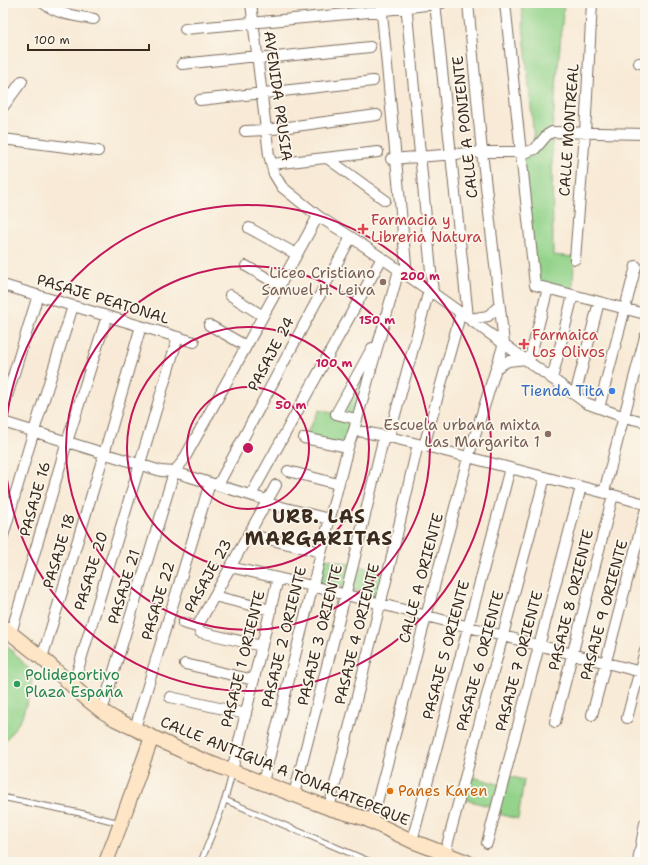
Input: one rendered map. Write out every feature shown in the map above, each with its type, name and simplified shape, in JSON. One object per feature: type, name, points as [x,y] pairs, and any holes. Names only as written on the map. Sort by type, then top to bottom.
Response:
[{"type":"street","points":[[43,3],[51,9],[63,14],[94,19]]},
{"type":"street","name":"AVENIDA PRUSIA","points":[[251,3],[269,155],[274,174],[282,187],[318,216],[431,291],[586,403],[624,417],[645,422]]},
{"type":"street","points":[[185,29],[369,12],[381,7],[438,3],[466,316],[488,316],[499,306]]},
{"type":"street","name":"CALLE A PONIENTE","points":[[468,3],[482,152],[504,343]]},
{"type":"street","points":[[505,3],[535,285],[645,314]]},
{"type":"street","name":"CALLE MONTREAL","points":[[575,260],[585,133],[592,3]]},
{"type":"street","points":[[407,5],[421,157],[431,291]]},
{"type":"street","points":[[381,7],[403,272]]},
{"type":"street","points":[[182,64],[370,47]]},
{"type":"street","points":[[3,107],[22,81]]},
{"type":"street","points":[[200,100],[373,81]]},
{"type":"street","points":[[245,131],[266,130],[377,115]]},
{"type":"street","points":[[393,159],[482,152],[527,152],[535,149],[547,135],[552,132],[645,134]]},
{"type":"street","points":[[3,140],[98,151]]},
{"type":"street","points":[[272,164],[378,152]]},
{"type":"street","points":[[327,158],[385,200]]},
{"type":"street","name":"PASAJE 21","points":[[102,711],[174,472],[183,461],[318,216]]},
{"type":"street","points":[[249,228],[296,254]]},
{"type":"street","name":"PASAJE 24","points":[[214,484],[351,237]]},
{"type":"street","points":[[251,495],[382,258]]},
{"type":"street","points":[[246,266],[280,285]]},
{"type":"street","points":[[599,408],[636,266]]},
{"type":"street","name":"PASAJE 2 ORIENTE","points":[[263,782],[348,447],[356,431],[356,419],[382,331],[403,272]]},
{"type":"street","name":"PASAJE PEATONAL","points":[[3,285],[194,342]]},
{"type":"street","points":[[496,368],[508,361],[527,361],[548,288]]},
{"type":"street","name":"PASAJE 3 ORIENTE","points":[[294,794],[387,437],[431,291]]},
{"type":"street","points":[[3,409],[38,295]]},
{"type":"street","points":[[552,378],[573,295]]},
{"type":"street","points":[[230,296],[263,316]]},
{"type":"street","points":[[575,395],[599,302]]},
{"type":"street","points":[[3,536],[73,306]]},
{"type":"street","name":"PASAJE 16","points":[[7,630],[108,316]]},
{"type":"street","name":"PASAJE 4 ORIENTE","points":[[329,808],[421,445],[466,316]]},
{"type":"street","points":[[209,325],[246,346]]},
{"type":"street","name":"PASAJE 18","points":[[42,658],[141,326]]},
{"type":"street","points":[[356,419],[336,414],[382,331]]},
{"type":"street","name":"PASAJE 20","points":[[72,686],[178,337]]},
{"type":"street","name":"PASAJE 8 ORIENTE","points":[[555,722],[573,654],[624,417],[645,337]]},
{"type":"street","name":"CALLE A ORIENTE","points":[[372,822],[468,458],[504,343]]},
{"type":"street","points":[[3,422],[161,472],[174,472],[251,495],[265,501],[329,519]]},
{"type":"street","points":[[356,431],[421,445],[645,504]]},
{"type":"street","points":[[304,438],[348,447]]},
{"type":"street","name":"PASAJE 5 ORIENTE","points":[[412,840],[510,468]]},
{"type":"street","points":[[288,471],[338,484]]},
{"type":"street","name":"PASAJE 6 ORIENTE","points":[[445,853],[545,477]]},
{"type":"street","name":"PASAJE 22","points":[[135,728],[214,484]]},
{"type":"street","name":"PASAJE 23","points":[[183,623],[197,627],[265,501],[276,485]]},
{"type":"street","name":"PASAJE 7 ORIENTE","points":[[487,843],[581,487]]},
{"type":"street","name":"PASAJE 9 ORIENTE","points":[[592,715],[605,662],[641,542],[645,512]]},
{"type":"street","points":[[248,534],[321,552]]},
{"type":"street","points":[[230,567],[345,594],[642,672]]},
{"type":"street","name":"PASAJE 1 ORIENTE","points":[[232,771],[278,578]]},
{"type":"street","points":[[214,596],[271,610]]},
{"type":"street","name":"CALLE ANTIGUA A TONACATEPEQUE","points":[[7,630],[42,658],[87,699],[115,719],[181,751],[329,808],[372,822],[467,862]]},
{"type":"street","points":[[200,632],[262,646]]},
{"type":"street","points":[[627,718],[642,672],[645,651]]},
{"type":"street","points":[[185,664],[254,680]]},
{"type":"street","points":[[170,697],[246,714]]},
{"type":"street","points":[[106,862],[152,737]]},
{"type":"street","points":[[638,862],[645,823]]},
{"type":"lane","points":[[201,862],[225,800],[232,771]]},
{"type":"lane","points":[[3,799],[6,798],[80,813],[121,824]]},
{"type":"lane","points":[[225,800],[371,862]]},
{"type":"green space","points":[[521,3],[564,3],[552,132],[553,255],[574,257],[573,295],[535,285],[521,152],[535,149]]},
{"type":"green space","points":[[382,331],[348,447],[304,438],[319,410],[336,414]]},
{"type":"green space","points":[[320,557],[388,573],[381,598],[314,581]]},
{"type":"green space","name":"Polideportivo Plaza España","points":[[3,641],[33,673],[30,694],[21,719],[3,744]]},
{"type":"green space","points":[[466,775],[502,785],[505,775],[524,780],[518,819],[495,813],[496,808],[459,798]]},
{"type":"place","name":"Farmacia y Libreria Natura","points":[[363,229]]},
{"type":"place","name":"Liceo Cristiano Samuel H. Leiva","points":[[383,282]]},
{"type":"place","name":"Farmaica Los Olivos","points":[[524,344]]},
{"type":"place","name":"Tienda Tita","points":[[612,391]]},
{"type":"place","name":"Escuela urbana mixta Las Margarita 1","points":[[548,434]]},
{"type":"place","name":"Polideportivo Plaza España","points":[[17,684]]},
{"type":"place","name":"Panes Karen","points":[[390,791]]},
{"type":"district","name":"URB. LAS MARGARITAS","points":[[319,527]]}]
